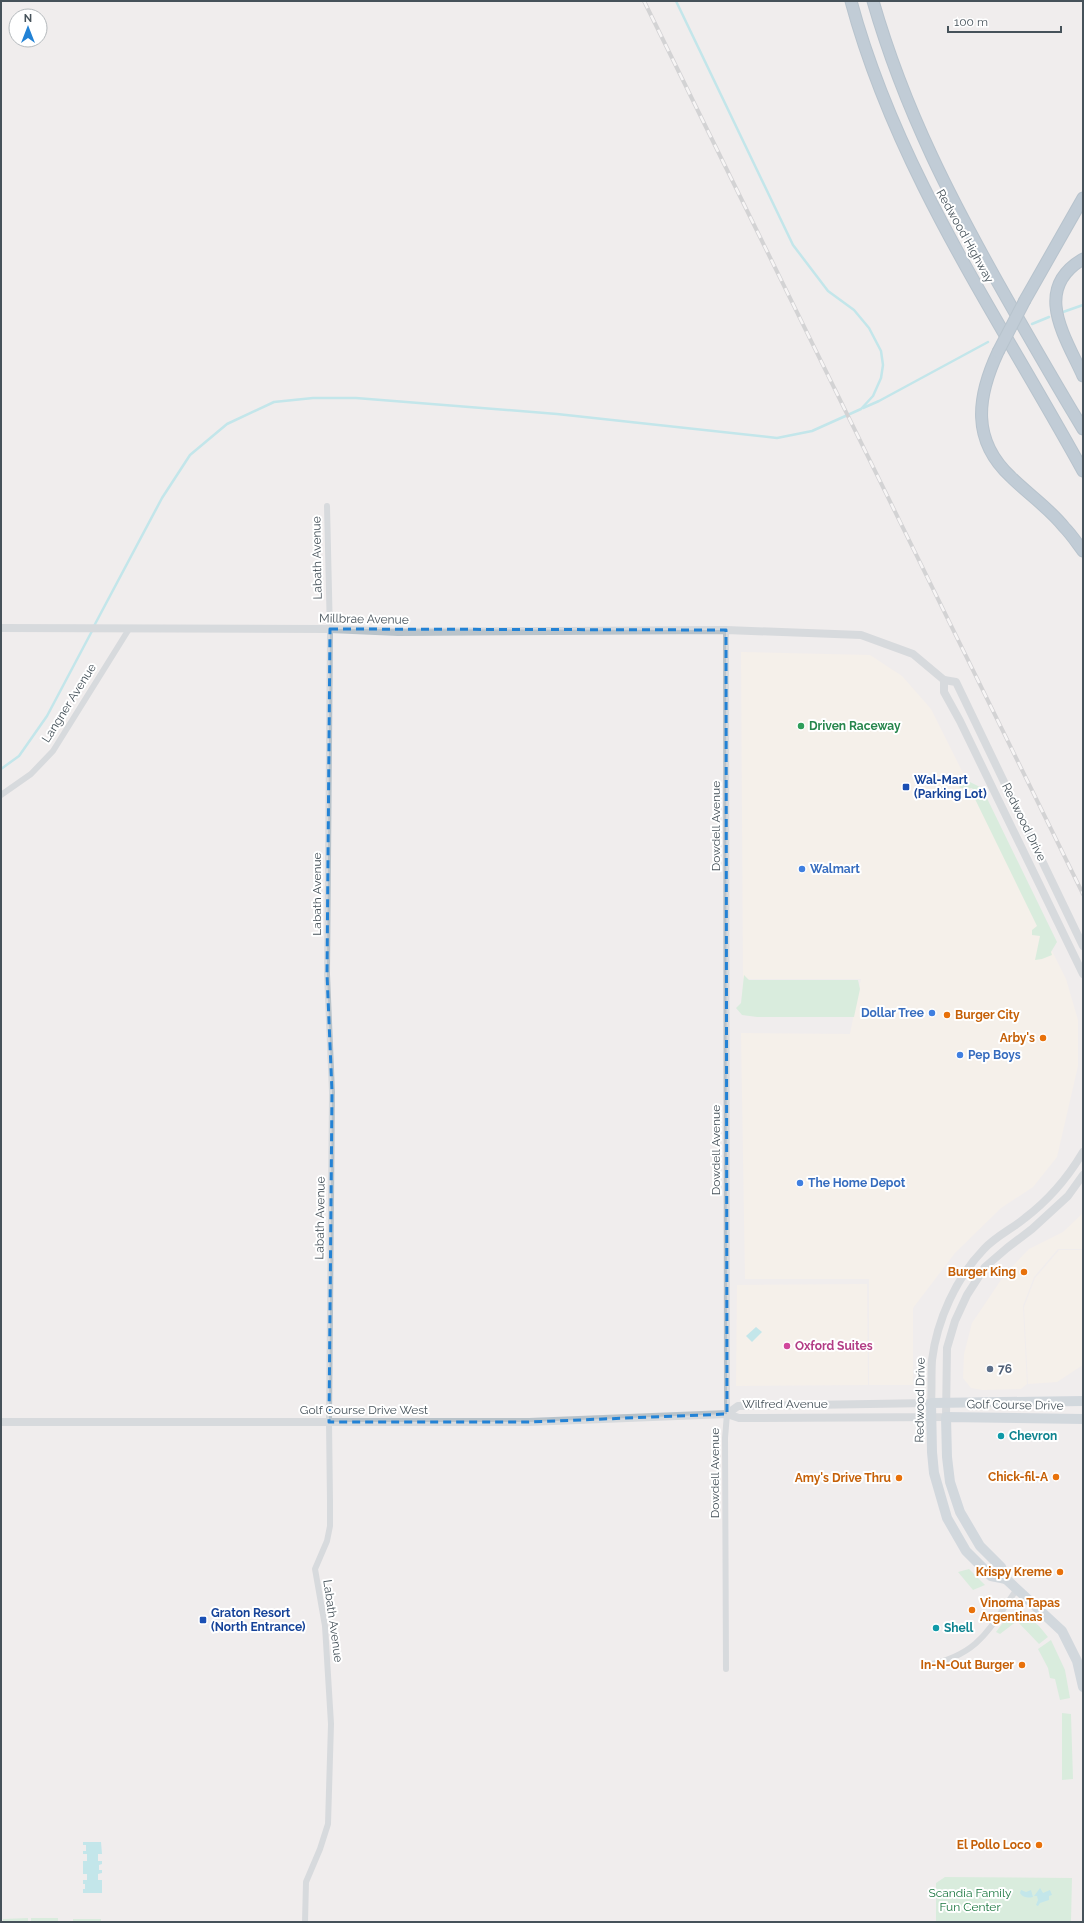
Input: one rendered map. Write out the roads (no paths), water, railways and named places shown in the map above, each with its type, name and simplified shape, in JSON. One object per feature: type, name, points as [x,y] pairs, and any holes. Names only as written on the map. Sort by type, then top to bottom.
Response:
[{"type":"highway","name":"Redwood Highway","points":[[851,1],[889,111],[930,201],[1083,471]]},
{"type":"highway","name":"Redwood Highway","points":[[873,1],[883,37],[900,84],[923,140],[944,185],[972,237],[1083,429]]},
{"type":"highway","points":[[1083,198],[1025,300],[998,352],[987,375],[981,406],[984,435],[990,450],[1002,469],[1064,526],[1083,551]]},
{"type":"highway","points":[[1083,259],[1072,266],[1063,276],[1057,287],[1055,298],[1056,310],[1062,327],[1083,376]]},
{"type":"main road","name":"Golf Course Drive","points":[[946,1402],[1083,1401]]},
{"type":"main road","name":"Wilfred Avenue","points":[[931,1403],[946,1402]]},
{"type":"main road","name":"Redwood Drive","points":[[931,1403],[934,1474],[948,1518],[966,1551],[991,1576],[1006,1579]]},
{"type":"main road","name":"Redwood Drive","points":[[946,1417],[947,1457],[950,1482],[956,1501],[969,1529],[980,1546],[1001,1567],[1006,1579],[1062,1631],[1077,1661],[1083,1687]]},
{"type":"main road","name":"Golf Course Drive","points":[[946,1417],[1083,1419]]},
{"type":"street","name":"Labath Avenue","points":[[305,1922],[306,1882],[328,1824],[331,1703],[325,1626],[315,1569],[327,1541],[330,1526],[329,1422],[332,1092],[327,974],[330,630],[327,506]]},
{"type":"street","name":"Millbrae Avenue","points":[[1,628],[330,630],[398,632],[726,630]]},
{"type":"street","name":"Langner Avenue","points":[[1,795],[31,774],[53,751],[129,629]]},
{"type":"street","name":"Redwood Drive","points":[[726,630],[861,635],[913,654],[944,680],[956,682],[1083,946]]},
{"type":"street","name":"Dowdell Avenue","points":[[726,630],[726,1669]]},
{"type":"street","name":"Redwood Drive","points":[[944,680],[944,692],[960,721],[1083,974]]},
{"type":"street","name":"Redwood Drive","points":[[931,1403],[932,1361],[937,1332],[941,1319],[956,1288],[984,1249],[999,1236],[1048,1200],[1067,1178],[1083,1154]]},
{"type":"street","name":"Redwood Drive","points":[[946,1417],[947,1348],[955,1322],[967,1295],[985,1267],[1032,1229],[1068,1196],[1083,1175]]},
{"type":"street","points":[[1024,1219],[1032,1229]]},
{"type":"street","points":[[956,1288],[967,1295]]},
{"type":"street","name":"Wilfred Avenue","points":[[727,1414],[738,1406],[931,1403]]},
{"type":"street","name":"Golf Course Drive West","points":[[1,1422],[529,1422],[727,1414]]},
{"type":"street","name":"Wilfred Avenue","points":[[727,1414],[738,1418],[946,1417]]},
{"type":"street","points":[[927,1665],[945,1662],[964,1654],[985,1636],[1017,1589]]},
{"type":"water","points":[[756,1327],[762,1332],[752,1342],[746,1336]]},
{"type":"water","points":[[83,1842],[101,1842],[102,1854],[98,1854],[98,1861],[102,1861],[102,1864],[99,1865],[99,1870],[102,1870],[102,1873],[98,1874],[98,1880],[102,1880],[102,1893],[83,1893],[85,1884],[83,1884],[83,1880],[87,1880],[87,1874],[83,1874],[83,1861],[87,1861],[87,1854],[83,1854],[83,1851],[86,1851],[86,1845],[83,1845]]},
{"type":"water","points":[[1040,1888],[1043,1893],[1050,1890],[1052,1895],[1049,1896],[1049,1900],[1040,1903],[1038,1906],[1036,1905],[1038,1900],[1037,1896],[1034,1896]]},
{"type":"water","points":[[1021,1890],[1026,1892],[1031,1890],[1033,1897],[1024,1897],[1020,1893]]},
{"type":"waterway","points":[[94,626],[162,498],[190,455],[227,424],[274,402],[313,398],[356,398],[557,414],[777,438],[812,431],[861,409],[873,396],[881,378],[883,365],[881,351],[869,328],[854,310],[828,291],[793,245],[676,1]]},
{"type":"waterway","points":[[1063,312],[1083,305]]},
{"type":"waterway","points":[[1032,324],[1049,317]]},
{"type":"waterway","points":[[863,408],[879,401],[988,342]]},
{"type":"waterway","points":[[1,769],[19,756],[47,716],[92,631]]},
{"type":"railway","points":[[644,1],[1083,894]]},
{"type":"place","name":"Driven Raceway","points":[[801,726]]},
{"type":"place","name":"Wal-Mart (Parking Lot)","points":[[906,787]]},
{"type":"place","name":"Walmart","points":[[802,869]]},
{"type":"place","name":"Dollar Tree","points":[[932,1013]]},
{"type":"place","name":"Burger City","points":[[947,1015]]},
{"type":"place","name":"Arby's","points":[[1043,1038]]},
{"type":"place","name":"Pep Boys","points":[[960,1055]]},
{"type":"place","name":"The Home Depot","points":[[800,1183]]},
{"type":"place","name":"Burger King","points":[[1024,1272]]},
{"type":"place","name":"Oxford Suites","points":[[787,1346]]},
{"type":"place","name":"76","points":[[990,1369]]},
{"type":"place","name":"Chevron","points":[[1001,1436]]},
{"type":"place","name":"Chick-fil-A","points":[[1056,1477]]},
{"type":"place","name":"Amy's Drive Thru","points":[[899,1478]]},
{"type":"place","name":"Krispy Kreme","points":[[1060,1572]]},
{"type":"place","name":"Vinoma Tapas Argentinas","points":[[972,1610]]},
{"type":"place","name":"Graton Resort (North Entrance)","points":[[203,1620]]},
{"type":"place","name":"Shell","points":[[936,1628]]},
{"type":"place","name":"In-N-Out Burger","points":[[1022,1665]]},
{"type":"place","name":"El Pollo Loco","points":[[1039,1845]]},
{"type":"park label","name":"Scandia Family Fun Center","points":[[970,1900]]}]
